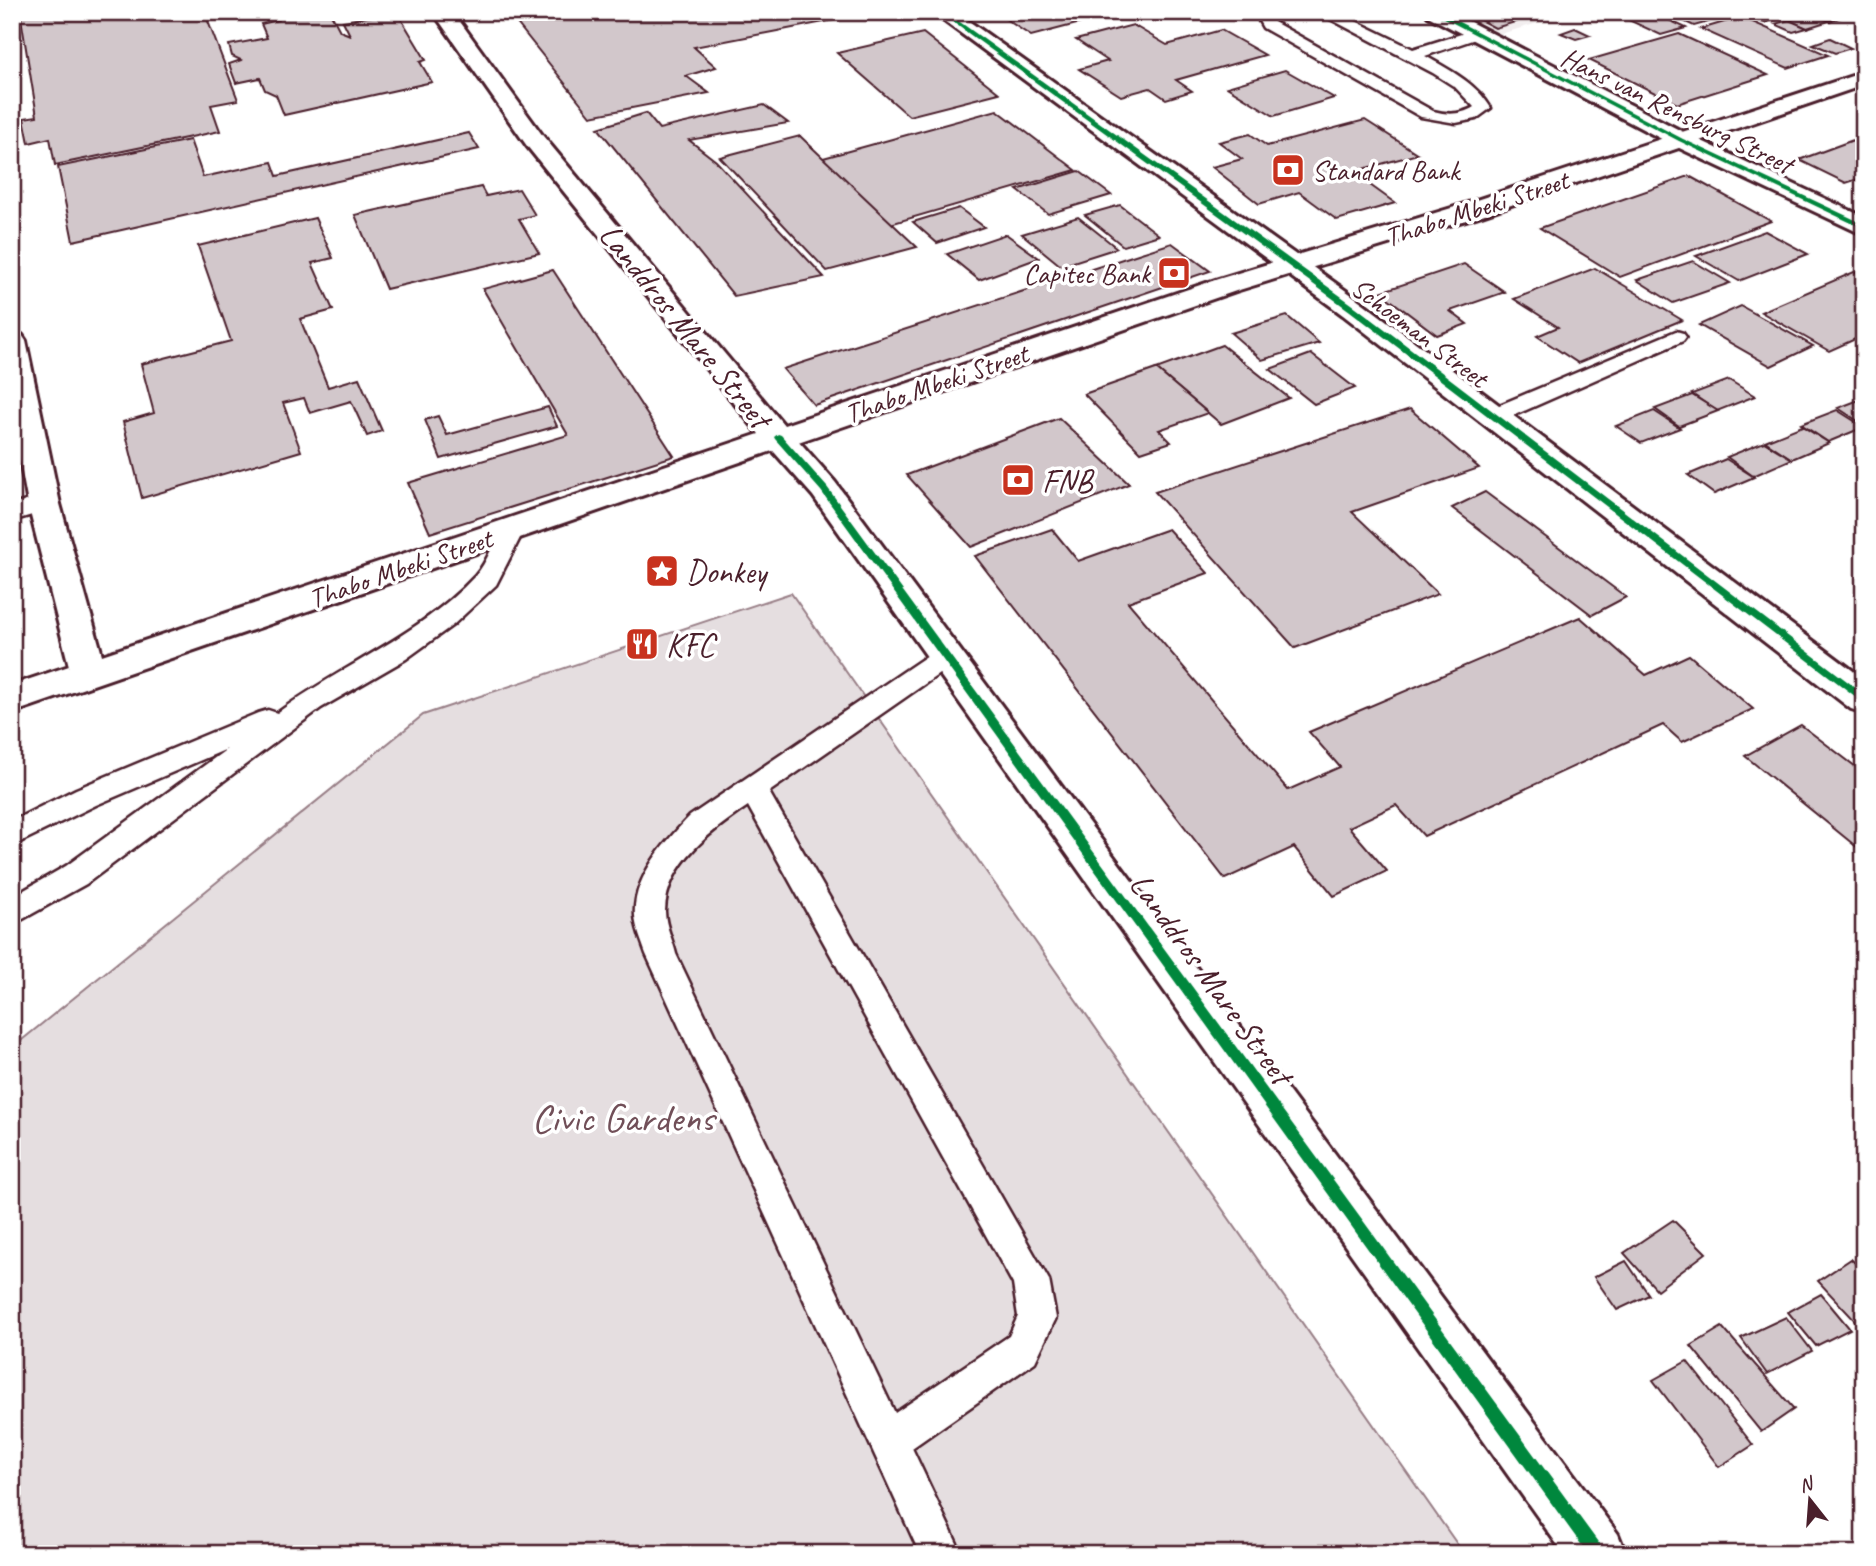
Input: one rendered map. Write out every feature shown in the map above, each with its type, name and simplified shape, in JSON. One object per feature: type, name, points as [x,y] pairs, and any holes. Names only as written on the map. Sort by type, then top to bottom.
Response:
[{"type":"main road","name":"Landdros Mare Street","points":[[443,12],[535,141],[778,437],[824,489],[1598,1554]]},
{"type":"main road","name":"Schoeman Street","points":[[942,12],[1294,266],[1864,699]]},
{"type":"main road","name":"Hans van Rensburg Street","points":[[1435,12],[1681,140],[1861,223]]},
{"type":"main road","name":"Thabo Mbeki Street","points":[[12,699],[1227,285],[1294,266],[1864,78]]},
{"type":"main road","points":[[12,341],[44,504],[89,674]]},
{"type":"lane","points":[[1261,12],[1268,24],[1427,114],[1452,119],[1474,115],[1483,108],[1482,102],[1465,87],[1411,55],[1324,12]]},
{"type":"lane","points":[[1411,55],[1476,34]]},
{"type":"lane","points":[[1493,416],[1676,337]]},
{"type":"lane","points":[[12,513],[44,504]]},
{"type":"lane","points":[[12,834],[86,797],[312,701],[397,653],[444,619],[487,579],[512,530]]},
{"type":"lane","points":[[941,1554],[661,954],[650,911],[658,881],[672,853],[700,824],[946,656]]},
{"type":"lane","points":[[12,912],[76,875],[312,701]]},
{"type":"lane","points":[[752,788],[1031,1280],[1037,1318],[1022,1349],[889,1440]]},
{"type":"shaded area","points":[[1445,12],[1576,12],[1490,37]]},
{"type":"green space","name":"Civic Gardens","points":[[791,593],[1464,1554],[12,1554],[12,1048],[423,715]]},
{"type":"building","points":[[20,12],[200,12],[201,16],[206,16],[238,100],[211,105],[220,131],[55,165],[50,138],[29,143],[24,118],[37,116]]},
{"type":"building","points":[[274,12],[339,12],[331,14],[340,31],[350,35],[343,21],[397,12],[426,60],[420,62],[432,82],[284,115],[276,95],[265,90],[260,78],[236,83],[229,64],[241,60],[232,56],[229,45],[267,38],[261,24],[278,20]]},
{"type":"building","points":[[508,12],[843,12],[850,17],[694,47],[716,67],[686,76],[709,93],[591,116]]},
{"type":"building","points":[[995,12],[1074,12],[1088,21],[1031,36]]},
{"type":"building","points":[[1465,12],[1549,12],[1495,28]]},
{"type":"building","points":[[1633,12],[1652,12],[1686,28],[1661,35],[1620,16]]},
{"type":"building","points":[[1664,12],[1728,12],[1734,15],[1694,26]]},
{"type":"building","points":[[1738,12],[1800,12],[1764,23]]},
{"type":"building","points":[[1832,12],[1842,17],[1829,21],[1812,13]]},
{"type":"building","points":[[1812,13],[1829,21],[1807,28],[1789,20]]},
{"type":"building","points":[[1741,17],[1828,55],[1788,68],[1701,29]]},
{"type":"building","points":[[1789,20],[1807,28],[1793,32],[1775,24]]},
{"type":"building","points":[[1133,25],[1167,45],[1221,30],[1265,55],[1176,80],[1192,91],[1166,99],[1150,88],[1121,96],[1079,69],[1108,61],[1076,40]]},
{"type":"building","points":[[1575,28],[1590,35],[1576,39],[1561,33]]},
{"type":"building","points":[[923,33],[999,93],[909,116],[837,53]]},
{"type":"building","points":[[1679,34],[1768,75],[1677,104],[1589,60]]},
{"type":"building","points":[[1830,38],[1851,48],[1835,53],[1813,44]]},
{"type":"building","points":[[1285,70],[1334,98],[1274,116],[1227,87]]},
{"type":"building","points":[[764,105],[788,123],[689,140],[716,161],[824,277],[734,296],[598,128],[646,113],[659,129]]},
{"type":"building","points":[[997,110],[1076,170],[887,225],[816,160]]},
{"type":"building","name":"Standard Bank","points":[[1365,120],[1418,154],[1352,172],[1395,203],[1337,220],[1299,192],[1259,204],[1212,167],[1242,159],[1219,142],[1250,134],[1267,146]]},
{"type":"building","points":[[469,133],[479,149],[73,241],[58,167],[190,140],[203,177],[272,162],[277,176]]},
{"type":"building","points":[[800,136],[917,247],[827,271],[720,157]]},
{"type":"building","points":[[1864,136],[1864,177],[1846,183],[1799,160]]},
{"type":"building","points":[[1079,171],[1111,195],[1048,214],[1017,190]]},
{"type":"building","points":[[1689,176],[1771,221],[1620,277],[1540,228]]},
{"type":"building","points":[[481,187],[486,196],[519,189],[535,215],[519,219],[539,253],[386,289],[355,215]]},
{"type":"building","points":[[1120,205],[1159,235],[1123,246],[1085,215]]},
{"type":"building","points":[[959,208],[984,227],[937,243],[913,222]]},
{"type":"building","points":[[1078,217],[1117,248],[1061,266],[1022,234]]},
{"type":"building","points":[[315,218],[333,258],[312,263],[333,310],[300,319],[328,387],[359,378],[382,431],[367,436],[351,401],[310,413],[304,398],[283,403],[301,451],[142,498],[123,422],[154,413],[141,364],[231,341],[198,246]]},
{"type":"building","points":[[1765,231],[1808,254],[1739,281],[1696,256]]},
{"type":"building","points":[[1006,234],[1039,258],[979,280],[947,254]]},
{"type":"building","points":[[1172,243],[1210,271],[814,405],[783,369]]},
{"type":"building","points":[[1693,261],[1730,283],[1673,303],[1637,280]]},
{"type":"building","points":[[1464,264],[1505,292],[1450,311],[1467,324],[1437,335],[1380,292]]},
{"type":"building","points":[[1595,268],[1682,320],[1578,363],[1537,336],[1558,327],[1514,299]]},
{"type":"building","points":[[553,270],[674,456],[430,533],[408,483],[568,435],[483,289]]},
{"type":"building","points":[[1854,272],[1864,277],[1864,335],[1829,351],[1761,312]]},
{"type":"building","points":[[1741,306],[1813,346],[1771,366],[1699,325]]},
{"type":"building","points":[[1287,316],[1319,343],[1262,360],[1231,333]]},
{"type":"building","points":[[1222,345],[1289,398],[1221,424],[1156,369]]},
{"type":"building","points":[[1311,354],[1355,388],[1314,404],[1270,369]]},
{"type":"building","points":[[1156,369],[1208,413],[1159,430],[1171,442],[1141,452],[1084,394]]},
{"type":"building","points":[[1729,380],[1755,396],[1717,411],[1692,394]]},
{"type":"building","points":[[1692,395],[1718,411],[1679,426],[1655,409]]},
{"type":"building","points":[[1864,398],[1864,425],[1838,408]]},
{"type":"building","points":[[548,407],[557,426],[441,459],[425,420],[438,416],[447,435]]},
{"type":"building","points":[[1410,409],[1479,468],[1352,512],[1438,594],[1295,648],[1155,492]]},
{"type":"building","points":[[1837,410],[1864,427],[1828,442],[1801,424]]},
{"type":"building","points":[[1654,411],[1680,428],[1641,443],[1616,426]]},
{"type":"building","name":"FNB","points":[[1059,418],[1129,484],[971,547],[907,475]]},
{"type":"building","points":[[1802,426],[1829,443],[1792,459],[1765,441]]},
{"type":"building","points":[[1764,442],[1792,459],[1753,476],[1727,457]]},
{"type":"building","points":[[1726,459],[1754,477],[1714,494],[1688,475]]},
{"type":"building","points":[[1485,492],[1626,597],[1592,615],[1452,508]]},
{"type":"building","points":[[1052,529],[1078,561],[1168,529],[1208,573],[1128,602],[1288,790],[1340,767],[1309,732],[1580,617],[1646,675],[1689,655],[1753,709],[1682,742],[1663,725],[1424,836],[1396,805],[1349,827],[1387,871],[1334,896],[1294,847],[1225,879],[975,556]]},
{"type":"building","points":[[1801,725],[1864,773],[1864,853],[1745,756]]},
{"type":"building","points":[[1673,1220],[1706,1253],[1657,1290],[1624,1253]]},
{"type":"building","points":[[1851,1259],[1864,1272],[1864,1320],[1858,1324],[1818,1281]]},
{"type":"building","points":[[1626,1261],[1649,1295],[1617,1310],[1594,1277]]},
{"type":"building","points":[[1821,1294],[1850,1329],[1816,1346],[1788,1312]]},
{"type":"building","points":[[1786,1317],[1812,1351],[1767,1374],[1741,1338]]},
{"type":"building","points":[[1722,1327],[1794,1409],[1761,1432],[1691,1346]]},
{"type":"building","points":[[1687,1361],[1753,1445],[1719,1467],[1653,1380]]},
{"type":"cycle path","points":[[942,12],[1353,309],[1864,699]]},
{"type":"cycle path","points":[[1435,12],[1681,140],[1864,227]]},
{"type":"cycle path","points":[[778,437],[824,489],[1598,1554]]},
{"type":"place","name":"Standard Bank","points":[[1288,170]]},
{"type":"place","name":"Capitec Bank","points":[[1174,273]]},
{"type":"place","name":"FNB","points":[[1018,480]]},
{"type":"place","name":"Donkey","points":[[662,571]]},
{"type":"place","name":"KFC","points":[[642,644]]}]
